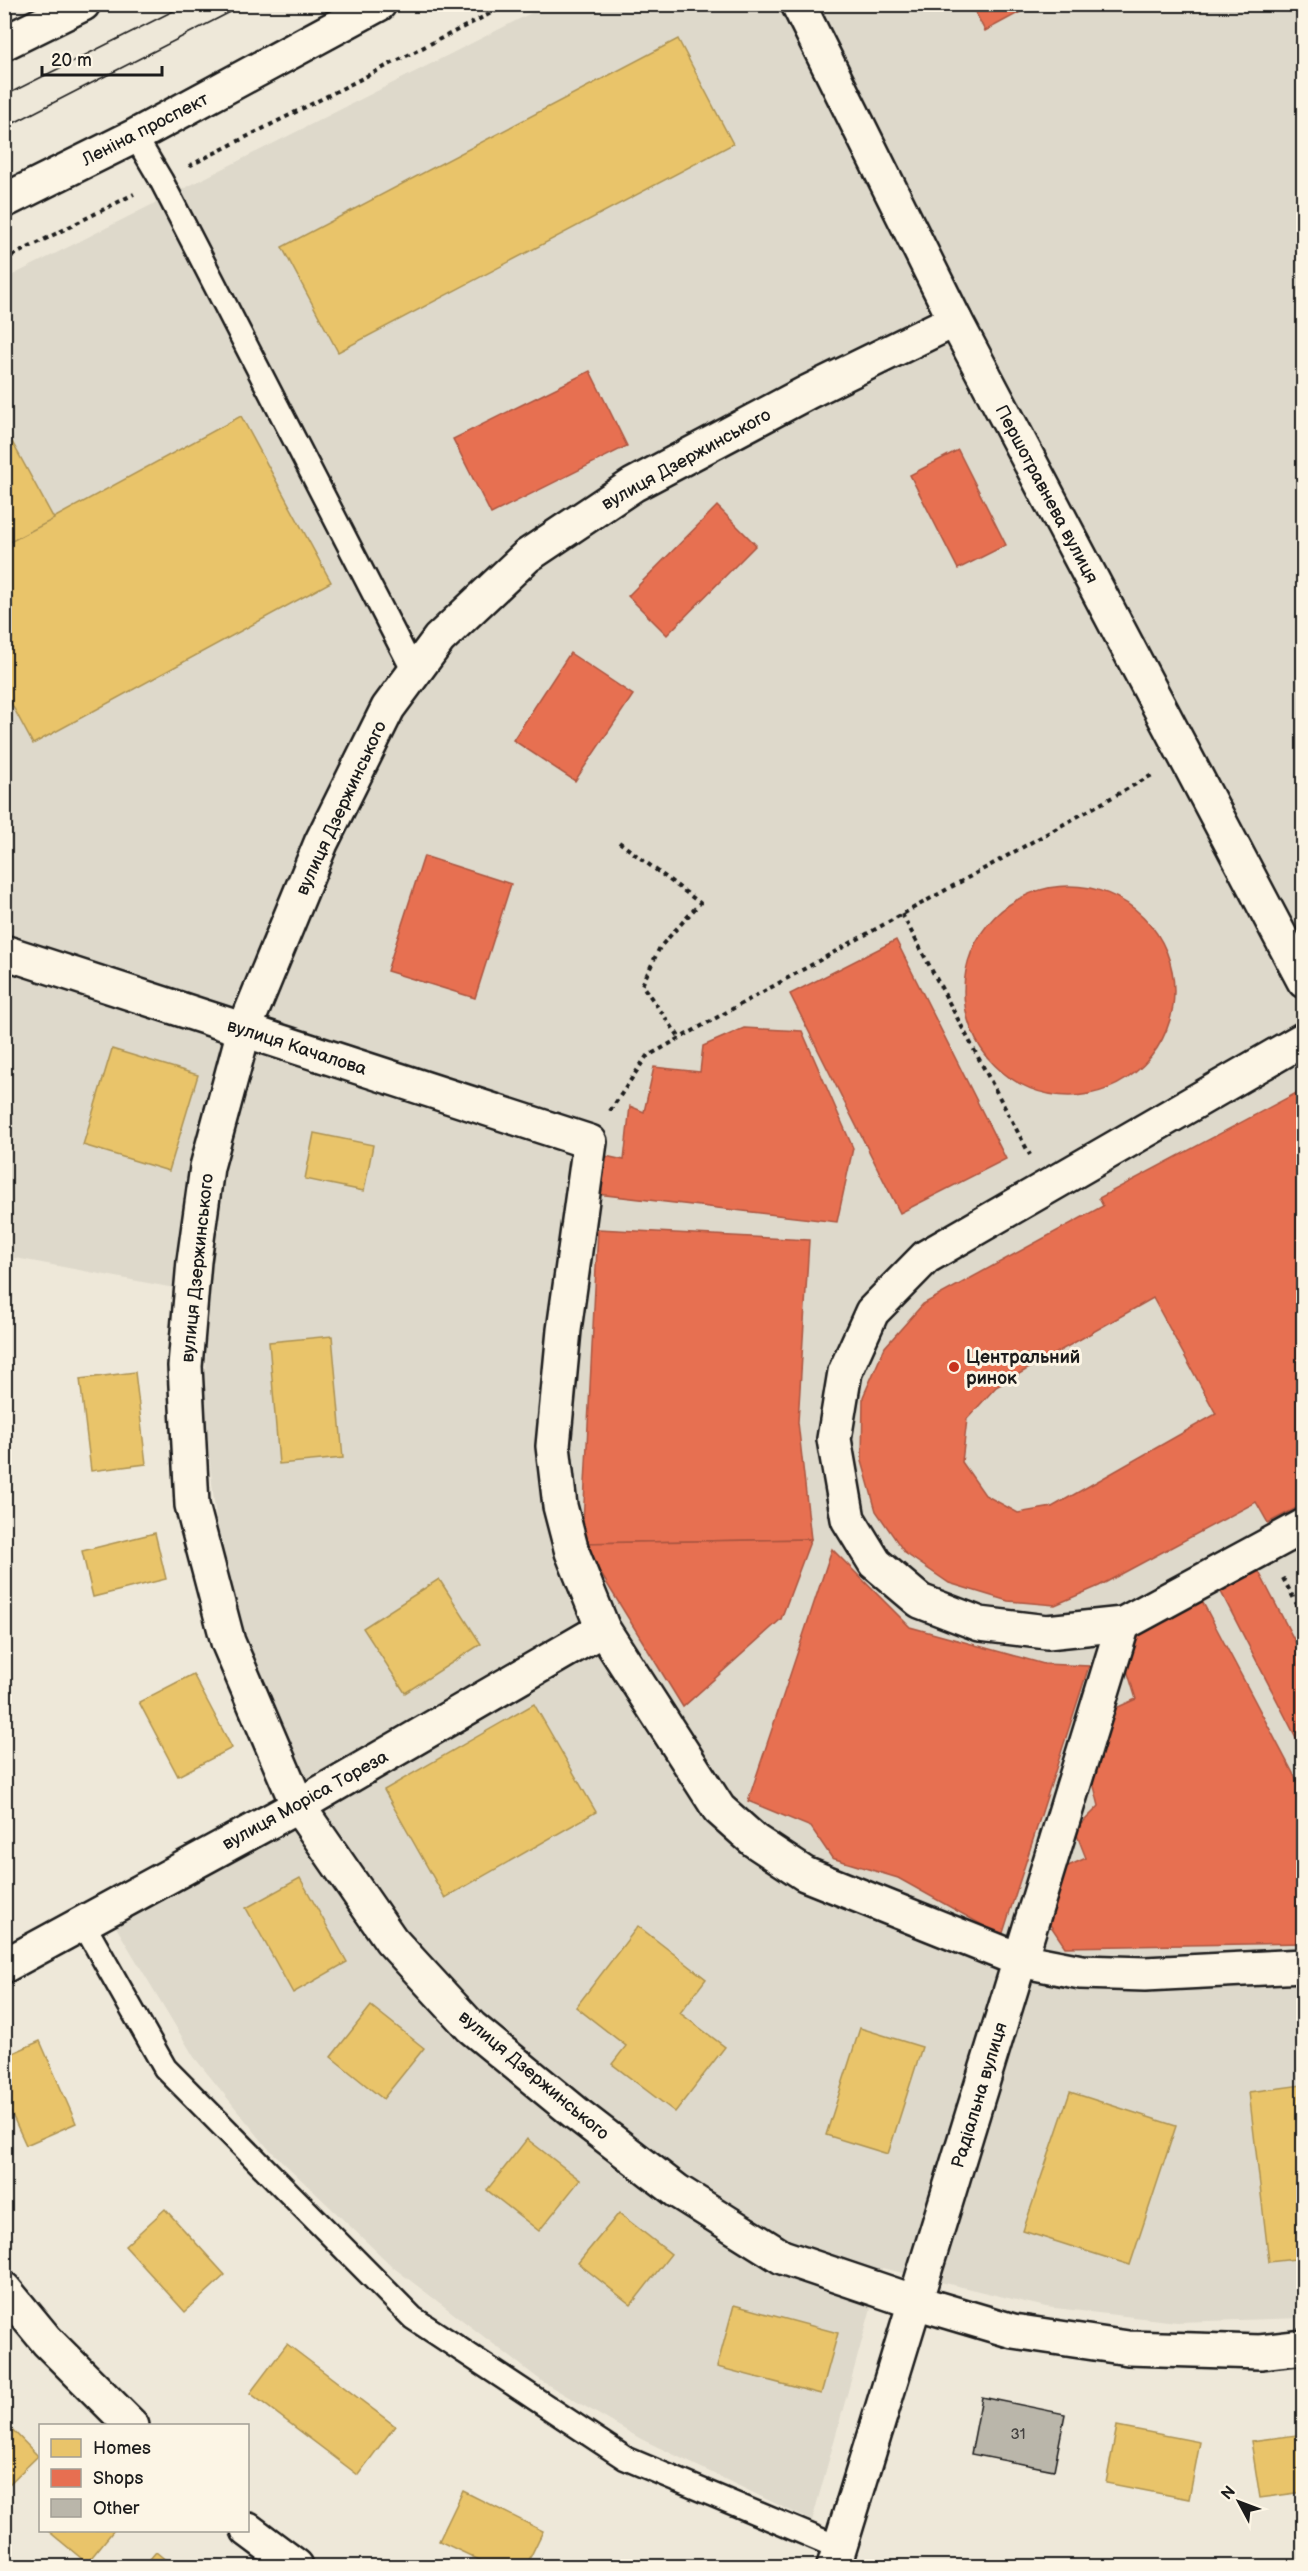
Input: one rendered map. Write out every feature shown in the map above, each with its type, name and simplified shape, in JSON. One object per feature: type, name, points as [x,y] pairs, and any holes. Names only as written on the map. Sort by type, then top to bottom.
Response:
[{"type":"street","points":[[4,44],[83,4]]},
{"type":"street","name":"Леніна проспект","points":[[4,201],[135,136],[380,4]]},
{"type":"street","name":"Першотравнева вулиця","points":[[798,4],[955,320],[1304,981]]},
{"type":"street","name":"вулиця Дзержинського","points":[[955,320],[808,392],[633,485],[527,556],[439,639],[388,708],[321,843],[244,1030],[207,1167],[194,1261],[185,1366],[192,1505],[228,1642],[298,1806],[391,1940],[471,2027],[577,2114],[677,2190],[782,2257],[915,2302],[1013,2331],[1128,2348],[1260,2352],[1304,2347]]},
{"type":"street","name":"вулиця Качалова","points":[[4,952],[590,1142]]},
{"type":"street","points":[[1304,1039],[926,1257],[872,1312],[845,1372],[834,1439],[848,1519],[875,1563],[920,1601],[980,1624],[1047,1632],[1123,1624],[1304,1526]]},
{"type":"street","points":[[590,1142],[564,1330],[553,1446],[560,1506],[572,1552],[603,1629],[719,1809],[755,1841],[805,1874],[1020,1960],[1081,1972],[1145,1974],[1304,1966]]},
{"type":"street","name":"Радіальна вулиця","points":[[837,2557],[1123,1624]]},
{"type":"street","name":"вулиця Моріса Тореза","points":[[4,1966],[298,1806],[603,1629]]},
{"type":"street","points":[[4,2289],[47,2341],[130,2424]]},
{"type":"street","points":[[249,2531],[296,2566]]},
{"type":"lane","points":[[135,136],[160,180],[414,672]]},
{"type":"lane","points":[[83,1923],[165,2068],[413,2318],[625,2458],[837,2557]]},
{"type":"path","points":[[4,260],[510,4]]},
{"type":"path","points":[[590,1142],[646,1057],[1185,757]]},
{"type":"path","points":[[619,842],[700,903],[660,946],[642,985],[680,1038]]},
{"type":"path","points":[[902,914],[1047,1187]]},
{"type":"shaded area","name":"Центральний ринок","points":[[547,5],[1303,5],[1303,2318],[1177,2322],[1046,2307],[882,2268],[812,2521],[641,2439],[543,2382],[394,2268],[267,2147],[194,2057],[113,1922],[321,1810],[256,1671],[218,1537],[205,1418],[206,1294],[5,1256],[5,279]]},
{"type":"building: Homes","points":[[678,39],[733,144],[338,352],[282,247]]},
{"type":"building: Homes","points":[[241,416],[331,582],[33,744],[4,690],[4,545]]},
{"type":"building: Homes","points":[[4,427],[54,519],[4,545]]},
{"type":"building: Homes","points":[[112,1049],[198,1075],[169,1171],[83,1145]]},
{"type":"building: Homes","points":[[314,1133],[373,1145],[364,1191],[305,1179]]},
{"type":"building: Homes","points":[[332,1336],[343,1458],[279,1464],[269,1342]]},
{"type":"building: Homes","points":[[135,1372],[146,1464],[91,1471],[80,1379]]},
{"type":"building: Homes","points":[[155,1533],[166,1579],[93,1597],[82,1551]]},
{"type":"building: Homes","points":[[439,1579],[481,1644],[405,1693],[363,1628]]},
{"type":"building: Homes","points":[[193,1674],[232,1748],[178,1776],[139,1702]]},
{"type":"building: Homes","points":[[534,1704],[596,1812],[445,1898],[384,1790]]},
{"type":"building: Homes","points":[[300,1878],[347,1962],[293,1993],[246,1908]]},
{"type":"building: Homes","points":[[638,1926],[706,1979],[680,2013],[725,2047],[675,2112],[612,2064],[626,2046],[576,2007]]},
{"type":"building: Homes","points":[[371,2006],[424,2048],[383,2099],[331,2057]]},
{"type":"building: Homes","points":[[860,2028],[922,2047],[888,2154],[826,2135]]},
{"type":"building: Homes","points":[[40,2041],[76,2123],[26,2145],[4,2097],[4,2057]]},
{"type":"building: Homes","points":[[1302,2085],[1304,2258],[1269,2262],[1249,2092]]},
{"type":"building: Homes","points":[[1070,2092],[1176,2126],[1130,2265],[1023,2231]]},
{"type":"building: Homes","points":[[527,2139],[580,2180],[539,2231],[487,2190]]},
{"type":"building: Homes","points":[[165,2209],[225,2275],[185,2312],[125,2246]]},
{"type":"building: Homes","points":[[619,2213],[671,2254],[631,2305],[578,2263]]},
{"type":"building: Homes","points":[[734,2305],[838,2333],[821,2394],[717,2367]]},
{"type":"building: Homes","points":[[287,2344],[395,2426],[358,2475],[250,2393]]},
{"type":"building: Homes","points":[[4,2421],[38,2456],[4,2489]]},
{"type":"building: Homes","points":[[1117,2426],[1200,2442],[1189,2499],[1106,2483]]},
{"type":"building: Homes","points":[[1304,2434],[1304,2492],[1260,2498],[1251,2441]]},
{"type":"building: Homes","points":[[463,2491],[543,2531],[526,2566],[492,2566],[439,2541]]},
{"type":"building: Homes","points":[[49,2532],[112,2532],[87,2563]]},
{"type":"building: Homes","points":[[156,2552],[173,2566],[144,2566]]},
{"type":"building: Shops","points":[[971,4],[1035,4],[985,31]]},
{"type":"building: Shops","points":[[590,371],[627,446],[491,514],[453,439]]},
{"type":"building: Shops","points":[[958,450],[1006,545],[958,569],[910,475]]},
{"type":"building: Shops","points":[[717,506],[756,545],[667,635],[628,596]]},
{"type":"building: Shops","points":[[570,653],[633,695],[575,781],[513,740]]},
{"type":"building: Shops","points":[[424,856],[511,884],[475,998],[387,971]]},
{"type":"building: Shops","points":[[1069,886],[1089,888],[1109,894],[1136,910],[1150,924],[1166,951],[1172,971],[1174,991],[1172,1011],[1166,1031],[1150,1058],[1136,1072],[1109,1088],[1089,1094],[1069,1096],[1049,1094],[1029,1088],[1002,1072],[988,1058],[972,1031],[966,1011],[964,991],[966,971],[972,951],[988,924],[1002,910],[1029,894],[1049,888]]},
{"type":"building: Shops","points":[[896,940],[1006,1159],[900,1213],[790,994]]},
{"type":"building: Shops","points":[[744,1028],[802,1031],[853,1148],[837,1222],[597,1194],[605,1156],[624,1160],[630,1106],[644,1112],[654,1067],[700,1072],[703,1046]]},
{"type":"building: Shops","name":"Центральний ринок","points":[[1302,1090],[1304,1504],[1268,1523],[1256,1502],[1099,1586],[1055,1605],[1008,1601],[949,1583],[905,1553],[876,1511],[862,1461],[863,1397],[885,1347],[923,1304],[1103,1206],[1099,1198]],"holes":[[[1153,1298],[1216,1414],[1052,1507],[1018,1513],[985,1495],[962,1462],[967,1419],[996,1387]]]},
{"type":"building: Shops","points":[[598,1229],[809,1240],[798,1422],[811,1539],[582,1543]]},
{"type":"building: Shops","points":[[811,1539],[781,1619],[683,1707],[582,1543]]},
{"type":"building: Shops","points":[[832,1549],[910,1627],[1044,1664],[1089,1666],[1002,1936],[898,1878],[832,1858],[811,1827],[748,1801]]},
{"type":"building: Shops","points":[[1258,1570],[1304,1659],[1304,1753],[1220,1590]]},
{"type":"building: Shops","points":[[1201,1599],[1304,1794],[1304,1943],[1065,1947],[1044,1916],[1059,1870],[1086,1858],[1075,1830],[1099,1806],[1090,1770],[1109,1711],[1136,1699],[1127,1670],[1139,1633]]},
{"type":"building: Other","points":[[982,2397],[1065,2414],[1054,2470],[971,2454]]},
{"type":"tram line","points":[[4,96],[187,4]]},
{"type":"tram line","points":[[4,128],[246,4]]},
{"type":"place","name":"Центральний ринок","points":[[954,1367]]}]
